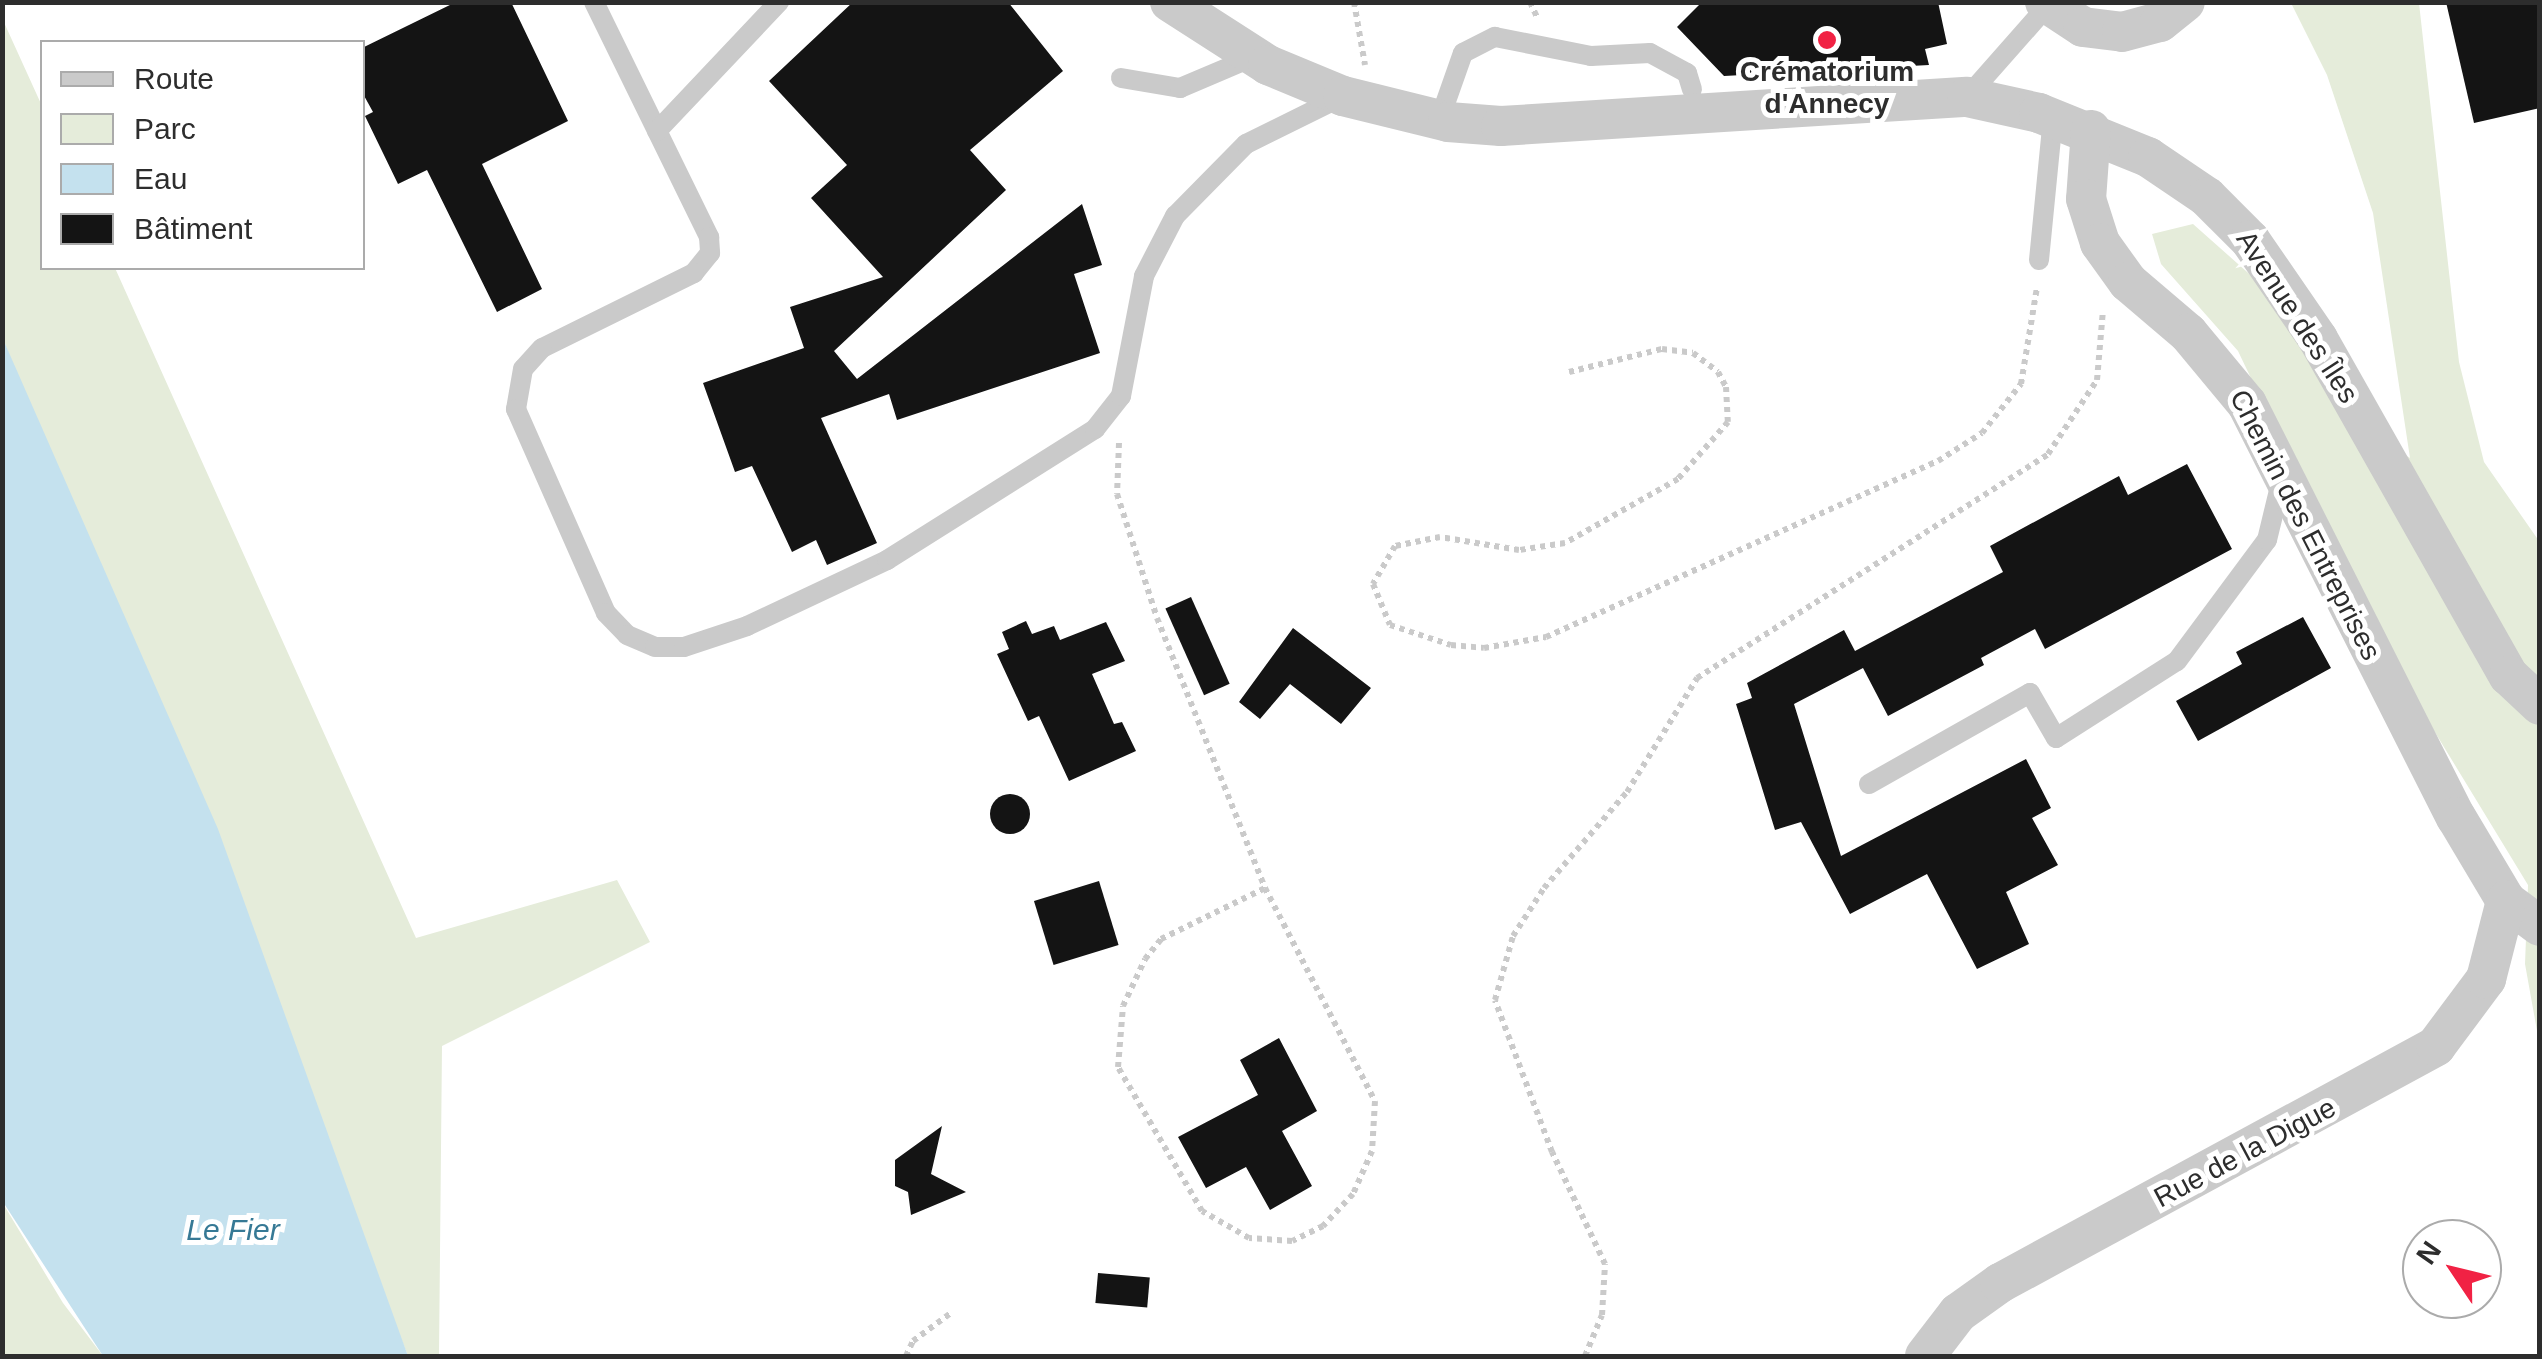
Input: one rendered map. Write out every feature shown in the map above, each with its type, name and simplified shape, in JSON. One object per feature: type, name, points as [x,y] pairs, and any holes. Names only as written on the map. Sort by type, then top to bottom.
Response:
[{"type":"street","name":"Avenue des Îles","points":[[1170,2],[1253,57],[1355,100],[1439,120],[1500,126],[1967,97],[2091,130],[2183,178],[2250,240],[2318,339],[2508,676],[2540,705]]},
{"type":"street","points":[[2047,4],[2083,27],[2122,32],[2160,22],[2186,2]]},
{"type":"street","name":"Chemin des Entreprises","points":[[2091,130],[2086,199],[2108,255],[2230,379],[2396,704],[2506,901],[2540,926]]},
{"type":"street","name":"Rue de la Digue","points":[[1925,1356],[1958,1313],[2000,1283],[2436,1046],[2486,980],[2506,901]]},
{"type":"lane","points":[[594,2],[709,237],[707,261],[542,348],[523,369],[516,410],[606,613],[627,635],[655,647],[684,647],[747,626],[886,560],[1095,429],[1121,396],[1144,276],[1174,216],[1246,144],[1355,100]]},
{"type":"lane","points":[[657,131],[779,2]]},
{"type":"lane","points":[[1967,97],[2047,4]]},
{"type":"lane","points":[[1439,120],[1463,52],[1495,36],[1591,56],[1650,54],[1687,73],[1692,88]]},
{"type":"lane","points":[[1121,78],[1180,88],[1253,57]]},
{"type":"lane","points":[[2039,260],[2053,118]]},
{"type":"lane","points":[[1869,784],[2030,693],[2056,738],[2177,661],[2267,540],[2282,476]]},
{"type":"path","points":[[1354,2],[1355,100]]},
{"type":"path","points":[[1585,1356],[1602,1315],[1605,1264],[1552,1152],[1496,1000],[1514,936],[1544,888],[1627,792],[1697,678],[2030,469],[2064,436],[2097,380],[2108,255]]},
{"type":"path","points":[[1568,372],[1662,349],[1694,352],[1726,387],[1728,422],[1678,479],[1565,543],[1519,550],[1440,537],[1395,546],[1373,584],[1390,625],[1451,645],[1484,648],[1546,638],[1938,461],[1982,433],[2022,384],[2030,364],[2039,260]]},
{"type":"path","points":[[1121,396],[1117,494],[1156,618],[1265,888],[1375,1101],[1376,1126],[1364,1174],[1339,1211],[1292,1241],[1270,1242],[1232,1232],[1190,1198],[1118,1067],[1117,1046],[1132,982],[1161,939],[1265,888]]},
{"type":"path","points":[[906,1356],[912,1341],[952,1312]]},
{"type":"green space","points":[[2291,3],[2419,3],[2459,362],[2484,462],[2539,541],[2539,1042],[2525,964],[2528,885],[2366,619],[2238,351],[2161,264],[2152,234],[2193,224],[2255,279],[2294,326],[2344,416],[2410,458],[2373,213],[2327,75]]},
{"type":"green space","points":[[2,18],[40,102],[40,270],[116,270],[416,938],[617,880],[650,942],[442,1046],[439,1356],[408,1356],[3,339]]},
{"type":"green space","points":[[2,1202],[63,1303],[103,1356],[3,1356]]},
{"type":"water","name":"Le Fier","points":[[3,339],[218,829],[408,1356],[103,1356],[3,1202]]},
{"type":"building","points":[[456,2],[511,2],[568,121],[482,164],[542,289],[497,312],[427,170],[398,184],[365,116],[373,112],[365,97],[365,47]]},
{"type":"building","points":[[853,2],[1008,2],[1063,71],[970,150],[1006,190],[834,351],[857,379],[1082,204],[1102,265],[1074,274],[1100,353],[897,420],[889,394],[821,418],[877,543],[827,565],[816,540],[792,552],[752,466],[735,472],[703,383],[804,348],[790,307],[883,277],[811,198],[847,165],[769,81]]},
{"type":"building","name":"Crématorium d'Annecy","points":[[1702,2],[1938,2],[1947,44],[1925,49],[1929,65],[1724,76],[1677,27]]},
{"type":"building","points":[[2446,2],[2540,2],[2540,108],[2474,123]]},
{"type":"building","points":[[2187,464],[2232,549],[2045,649],[2035,629],[1981,658],[1984,665],[1888,716],[1863,668],[1794,704],[1841,856],[2026,759],[2051,808],[2032,818],[2058,865],[2006,892],[2029,944],[1977,969],[1927,874],[1850,914],[1801,822],[1775,830],[1736,704],[1752,698],[1747,683],[1844,630],[1855,651],[2003,572],[1990,546],[2119,476],[2128,495]]},
{"type":"building","points":[[1191,597],[1230,684],[1204,695],[1165,608]]},
{"type":"building","points":[[2303,617],[2331,668],[2198,741],[2176,701],[2242,664],[2236,652]]},
{"type":"building","points":[[1026,621],[1032,634],[1054,626],[1060,640],[1106,622],[1125,661],[1092,674],[1114,724],[1122,722],[1136,751],[1069,781],[1039,716],[1028,721],[997,654],[1009,649],[1002,632]]},
{"type":"building","points":[[1293,628],[1371,688],[1341,724],[1290,684],[1260,719],[1239,702]]},
{"type":"building","points":[[1010,794],[1024,800],[1030,814],[1024,828],[1010,834],[996,828],[990,814],[996,800]]},
{"type":"building","points":[[1099,881],[1119,945],[1054,965],[1034,901]]},
{"type":"building","points":[[1279,1038],[1317,1111],[1282,1131],[1312,1186],[1270,1210],[1246,1167],[1206,1188],[1178,1137],[1258,1095],[1240,1060]]},
{"type":"building","points":[[942,1126],[931,1174],[966,1192],[911,1215],[908,1192],[895,1186],[895,1160]]},
{"type":"building","points":[[1098,1273],[1150,1278],[1147,1307],[1095,1303]]},
{"type":"place","name":"Crématorium d'Annecy","points":[[1827,40]]}]
